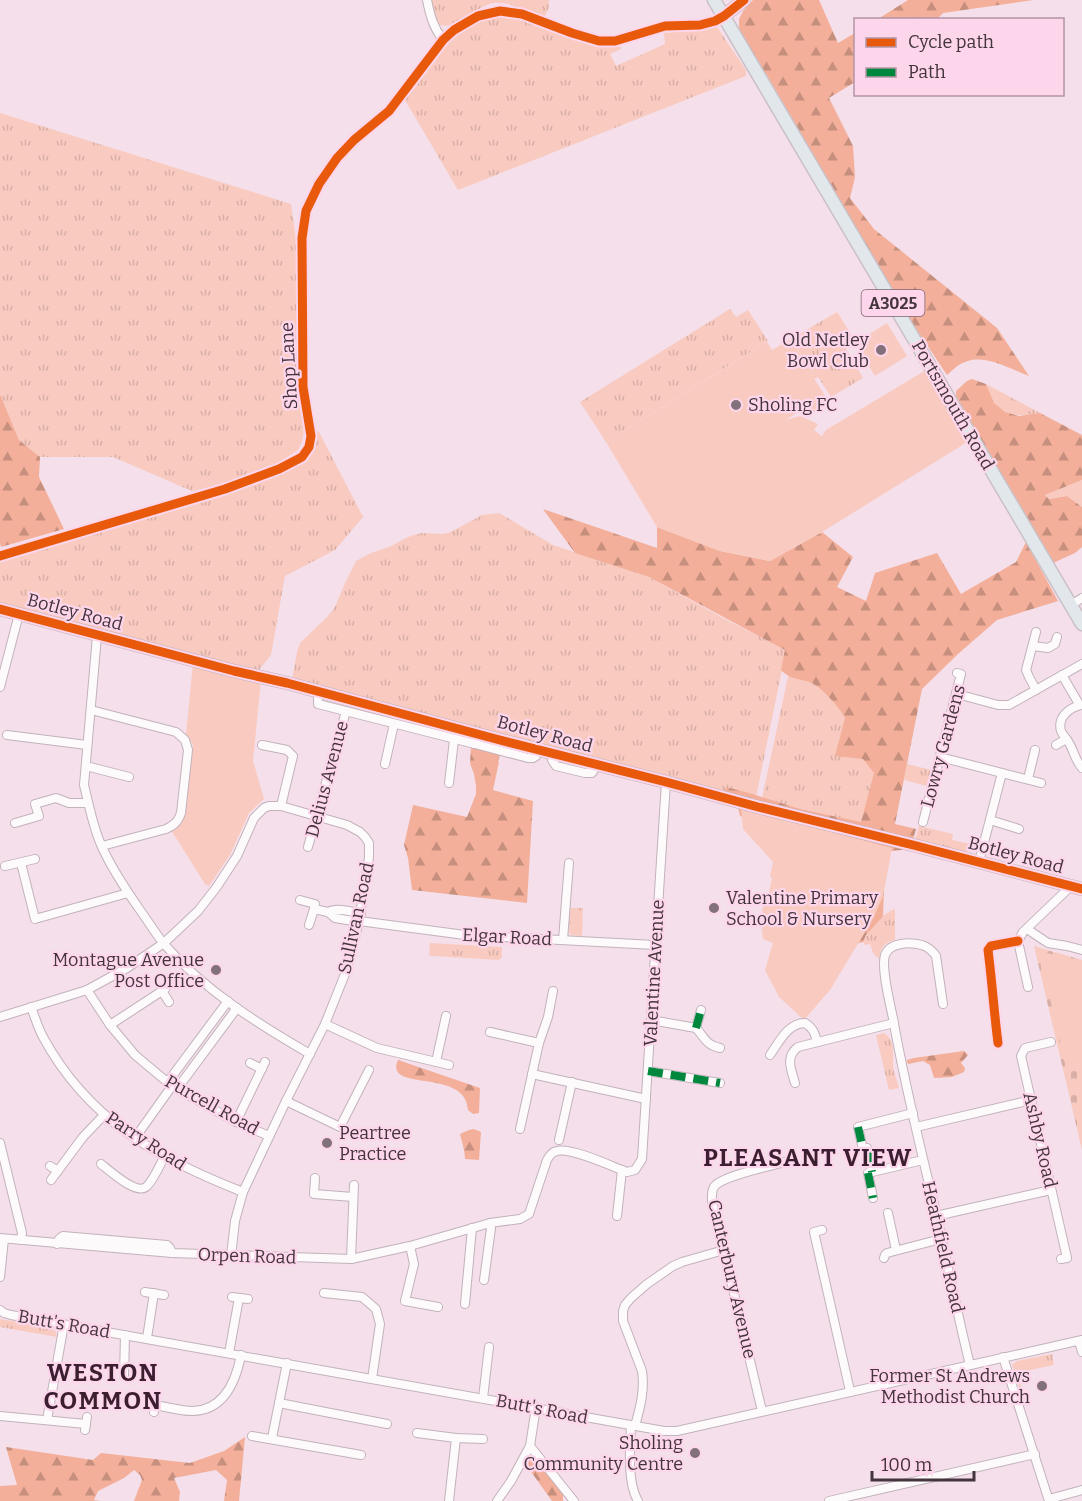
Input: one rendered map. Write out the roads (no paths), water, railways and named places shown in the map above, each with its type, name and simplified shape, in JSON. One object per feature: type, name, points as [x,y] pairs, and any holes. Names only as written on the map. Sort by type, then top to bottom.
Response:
[{"type":"main road","name":"Portsmouth Road","points":[[714,0],[1076,602],[1082,624]]},
{"type":"main road","points":[[724,16],[744,0]]},
{"type":"main road","name":"Botley Road","points":[[0,609],[97,636],[372,705],[477,739],[538,750],[1082,889]]},
{"type":"street","points":[[427,0],[431,20],[443,40]]},
{"type":"street","name":"Shop Lane","points":[[0,556],[225,489],[279,470],[302,457],[309,447],[311,435],[303,387],[302,237],[306,211],[318,184],[337,158],[354,140],[389,111],[443,40],[454,30],[478,16],[500,11],[522,14],[599,41],[615,41],[665,26],[700,25],[724,16]]},
{"type":"street","points":[[0,687],[19,614]]},
{"type":"street","points":[[1036,632],[1026,670],[1036,690]]},
{"type":"street","points":[[97,636],[84,785],[102,846],[128,893],[164,943],[192,972],[237,1008],[310,1054]]},
{"type":"street","points":[[1033,646],[1048,648],[1055,644],[1057,637]]},
{"type":"street","points":[[957,694],[998,705],[1009,705],[1082,664]]},
{"type":"street","name":"Lowry Gardens","points":[[923,822],[962,674],[957,673]]},
{"type":"street","points":[[1062,675],[1081,705],[1067,712],[1061,721],[1062,734],[1082,768]]},
{"type":"street","points":[[318,691],[318,704],[454,740],[477,739]]},
{"type":"street","points":[[369,717],[372,705]]},
{"type":"street","points":[[91,710],[176,732],[185,740],[188,750],[181,813],[174,825],[102,846]]},
{"type":"street","name":"Delius Avenue","points":[[308,847],[346,711]]},
{"type":"street","points":[[385,764],[394,724]]},
{"type":"street","points":[[7,735],[87,745]]},
{"type":"street","points":[[1056,745],[1066,739]]},
{"type":"street","points":[[449,783],[454,740]]},
{"type":"street","points":[[0,1017],[87,990],[128,968],[164,943],[198,911],[237,856],[254,818],[269,806],[281,806],[293,756],[287,750],[262,745]]},
{"type":"street","points":[[1028,779],[1035,750]]},
{"type":"street","points":[[940,757],[1041,783]]},
{"type":"street","points":[[86,766],[129,777]]},
{"type":"street","points":[[979,862],[1002,773]]},
{"type":"street","name":"Valentine Avenue","points":[[621,1170],[627,1172],[635,1170],[642,1159],[666,782]]},
{"type":"street","points":[[15,823],[39,816],[35,804],[56,798],[69,803],[88,803]]},
{"type":"street","name":"Sullivan Road","points":[[231,1256],[235,1221],[243,1192],[325,1024],[347,969],[360,919],[370,850],[369,843],[354,828],[281,806]]},
{"type":"street","points":[[990,820],[1019,829]]},
{"type":"street","points":[[5,866],[35,859]]},
{"type":"street","points":[[21,863],[35,919],[128,893]]},
{"type":"street","points":[[563,940],[569,863]]},
{"type":"street","points":[[1028,987],[1018,941],[1027,928],[1070,887]]},
{"type":"street","points":[[300,900],[315,904],[309,925]]},
{"type":"street","name":"Elgar Road","points":[[314,909],[328,912],[335,918],[360,919],[465,935],[655,945]]},
{"type":"street","points":[[1027,928],[1048,943],[1082,950]]},
{"type":"street","name":"Heathfield Road","points":[[943,1004],[936,956],[933,951],[916,944],[892,947],[884,962],[894,1023],[970,1365]]},
{"type":"street","name":"Purcell Road","points":[[87,990],[110,1025],[135,1055],[172,1086],[236,1122],[269,1136]]},
{"type":"street","points":[[110,1025],[163,990],[169,1002]]},
{"type":"street","points":[[512,1119],[521,1125],[553,991]]},
{"type":"street","points":[[135,1138],[228,1001]]},
{"type":"street","name":"Parry Road","points":[[31,1007],[42,1036],[63,1069],[89,1102],[135,1138],[164,1157],[243,1192]]},
{"type":"street","points":[[172,1086],[237,1008]]},
{"type":"street","points":[[696,1028],[700,1010]]},
{"type":"street","points":[[436,1062],[446,1016]]},
{"type":"street","points":[[651,1020],[696,1028],[707,1042],[720,1048]]},
{"type":"street","points":[[770,1055],[785,1034],[797,1024],[806,1023],[812,1027],[817,1042]]},
{"type":"street","points":[[795,1083],[790,1062],[792,1053],[798,1047],[894,1023]]},
{"type":"street","points":[[325,1024],[377,1048],[448,1065]]},
{"type":"street","points":[[444,1029],[454,1031]]},
{"type":"street","points":[[490,1032],[539,1043]]},
{"type":"street","points":[[500,1044],[502,1035]]},
{"type":"street","name":"Ashby Road","points":[[1051,1042],[1025,1048],[1022,1052],[1022,1061],[1067,1258]]},
{"type":"street","points":[[236,1122],[264,1065],[250,1063]]},
{"type":"street","points":[[286,1101],[340,1127],[369,1070]]},
{"type":"street","points":[[648,1071],[720,1083]]},
{"type":"street","points":[[532,1074],[646,1099]]},
{"type":"street","points":[[559,1140],[572,1082]]},
{"type":"street","points":[[916,1127],[1031,1100]]},
{"type":"street","points":[[873,1198],[865,1147],[858,1126],[913,1113]]},
{"type":"street","points":[[866,1114],[868,1124]]},
{"type":"street","points":[[51,1180],[83,1137],[104,1115]]},
{"type":"street","points":[[0,1143],[22,1233],[21,1240]]},
{"type":"street","name":"Orpen Road","points":[[2,1239],[172,1253],[351,1259],[410,1246],[490,1223],[520,1220],[529,1214],[547,1160],[555,1151],[561,1150],[583,1155],[621,1170]]},
{"type":"street","points":[[101,1164],[133,1187],[140,1189],[146,1187],[164,1157]]},
{"type":"street","points":[[870,1172],[923,1160]]},
{"type":"street","name":"Canterbury Avenue","points":[[762,1411],[712,1202],[712,1192],[714,1187],[723,1180],[785,1162]]},
{"type":"street","points":[[50,1166],[58,1172]]},
{"type":"street","points":[[616,1216],[621,1170]]},
{"type":"street","points":[[315,1178],[314,1194],[353,1197]]},
{"type":"street","points":[[351,1259],[354,1185]]},
{"type":"street","points":[[936,1216],[1051,1190]]},
{"type":"street","points":[[888,1213],[896,1250]]},
{"type":"street","points":[[484,1280],[490,1223]]},
{"type":"street","points":[[463,1300],[472,1228]]},
{"type":"street","points":[[815,1232],[850,1391]]},
{"type":"street","points":[[0,1277],[2,1239]]},
{"type":"street","points":[[884,1258],[887,1253],[896,1250],[941,1239]]},
{"type":"street","points":[[410,1246],[414,1264],[401,1300],[438,1307]]},
{"type":"street","points":[[639,1501],[633,1492],[631,1483],[633,1426],[643,1390],[643,1379],[623,1320],[625,1305],[647,1284],[673,1266],[724,1250]]},
{"type":"street","points":[[145,1292],[164,1295]]},
{"type":"street","points":[[147,1338],[154,1293]]},
{"type":"street","points":[[324,1293],[362,1297],[376,1309],[380,1324],[372,1379]]},
{"type":"street","points":[[229,1353],[240,1298]]},
{"type":"street","name":"Butt's Road","points":[[0,1310],[7,1314],[664,1431],[677,1431],[1081,1341]]},
{"type":"street","points":[[47,1420],[64,1324]]},
{"type":"street","points":[[124,1376],[125,1335]]},
{"type":"street","points":[[1081,1341],[1082,1352]]},
{"type":"street","points":[[483,1398],[489,1347]]},
{"type":"street","points":[[154,1412],[155,1405],[193,1411],[218,1401],[230,1389],[241,1355]]},
{"type":"street","points":[[1003,1357],[1049,1500],[1082,1490]]},
{"type":"street","points":[[272,1438],[286,1364]]},
{"type":"street","points":[[279,1403],[387,1424]]},
{"type":"street","points":[[497,1501],[530,1446],[536,1407]]},
{"type":"street","points":[[0,1416],[86,1423]]},
{"type":"street","points":[[417,1432],[456,1438],[483,1439]]},
{"type":"street","points":[[252,1436],[361,1455]]},
{"type":"street","points":[[449,1501],[456,1438]]},
{"type":"street","points":[[530,1446],[574,1500]]},
{"type":"street","points":[[829,1501],[1035,1454]]},
{"type":"street","points":[[869,1492],[871,1501]]},
{"type":"place","name":"Old Netley Bowl Club","points":[[881,350]]},
{"type":"place","name":"Sholing FC","points":[[736,405]]},
{"type":"place","name":"Valentine Primary School & Nursery","points":[[714,908]]},
{"type":"place","name":"Montague Avenue Post Office","points":[[216,970]]},
{"type":"place","name":"Peartree Practice","points":[[327,1143]]},
{"type":"place","name":"Former St Andrews Methodist Church","points":[[1042,1386]]},
{"type":"place","name":"Sholing Community Centre","points":[[695,1453]]},
{"type":"district","name":"PLEASANT VIEW","points":[[808,1158]]},
{"type":"district","name":"WESTON COMMON","points":[[103,1387]]}]
